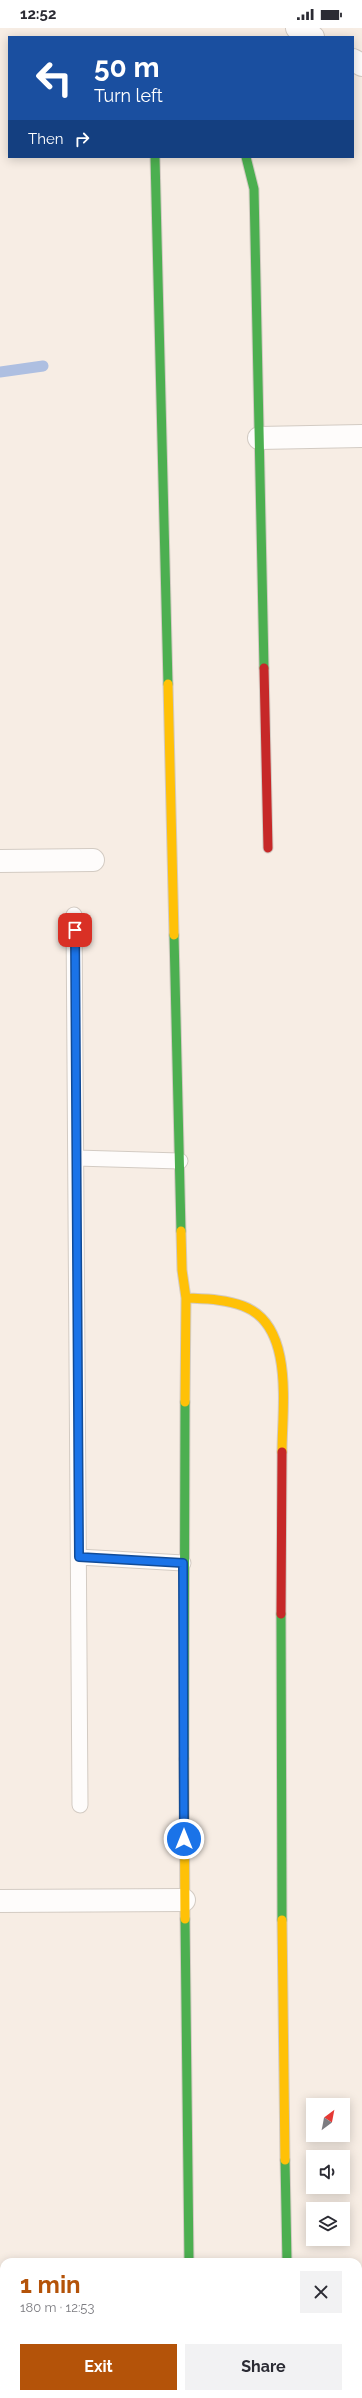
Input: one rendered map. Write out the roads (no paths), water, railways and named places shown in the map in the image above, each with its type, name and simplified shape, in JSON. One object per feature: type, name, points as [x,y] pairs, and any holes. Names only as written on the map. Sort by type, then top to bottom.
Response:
[{"type":"street","points":[[296,28],[311,36]]},
{"type":"street","points":[[154,158],[182,1270],[186,1298],[183,1563],[184,1900],[189,2258]]},
{"type":"street","points":[[246,158],[254,189],[268,848]]},
{"type":"street","points":[[260,438],[362,436]]},
{"type":"street","points":[[0,861],[93,860]]},
{"type":"street","points":[[186,1298],[228,1301],[252,1311],[268,1325],[282,1361],[280,1818],[287,2258]]},
{"type":"street","points":[[0,1901],[184,1900]]},
{"type":"lane","points":[[74,915],[80,1805]]},
{"type":"lane","points":[[76,1158],[180,1161]]},
{"type":"lane","points":[[79,1557],[183,1563]]},
{"type":"waterway","points":[[0,372],[43,366]]}]
